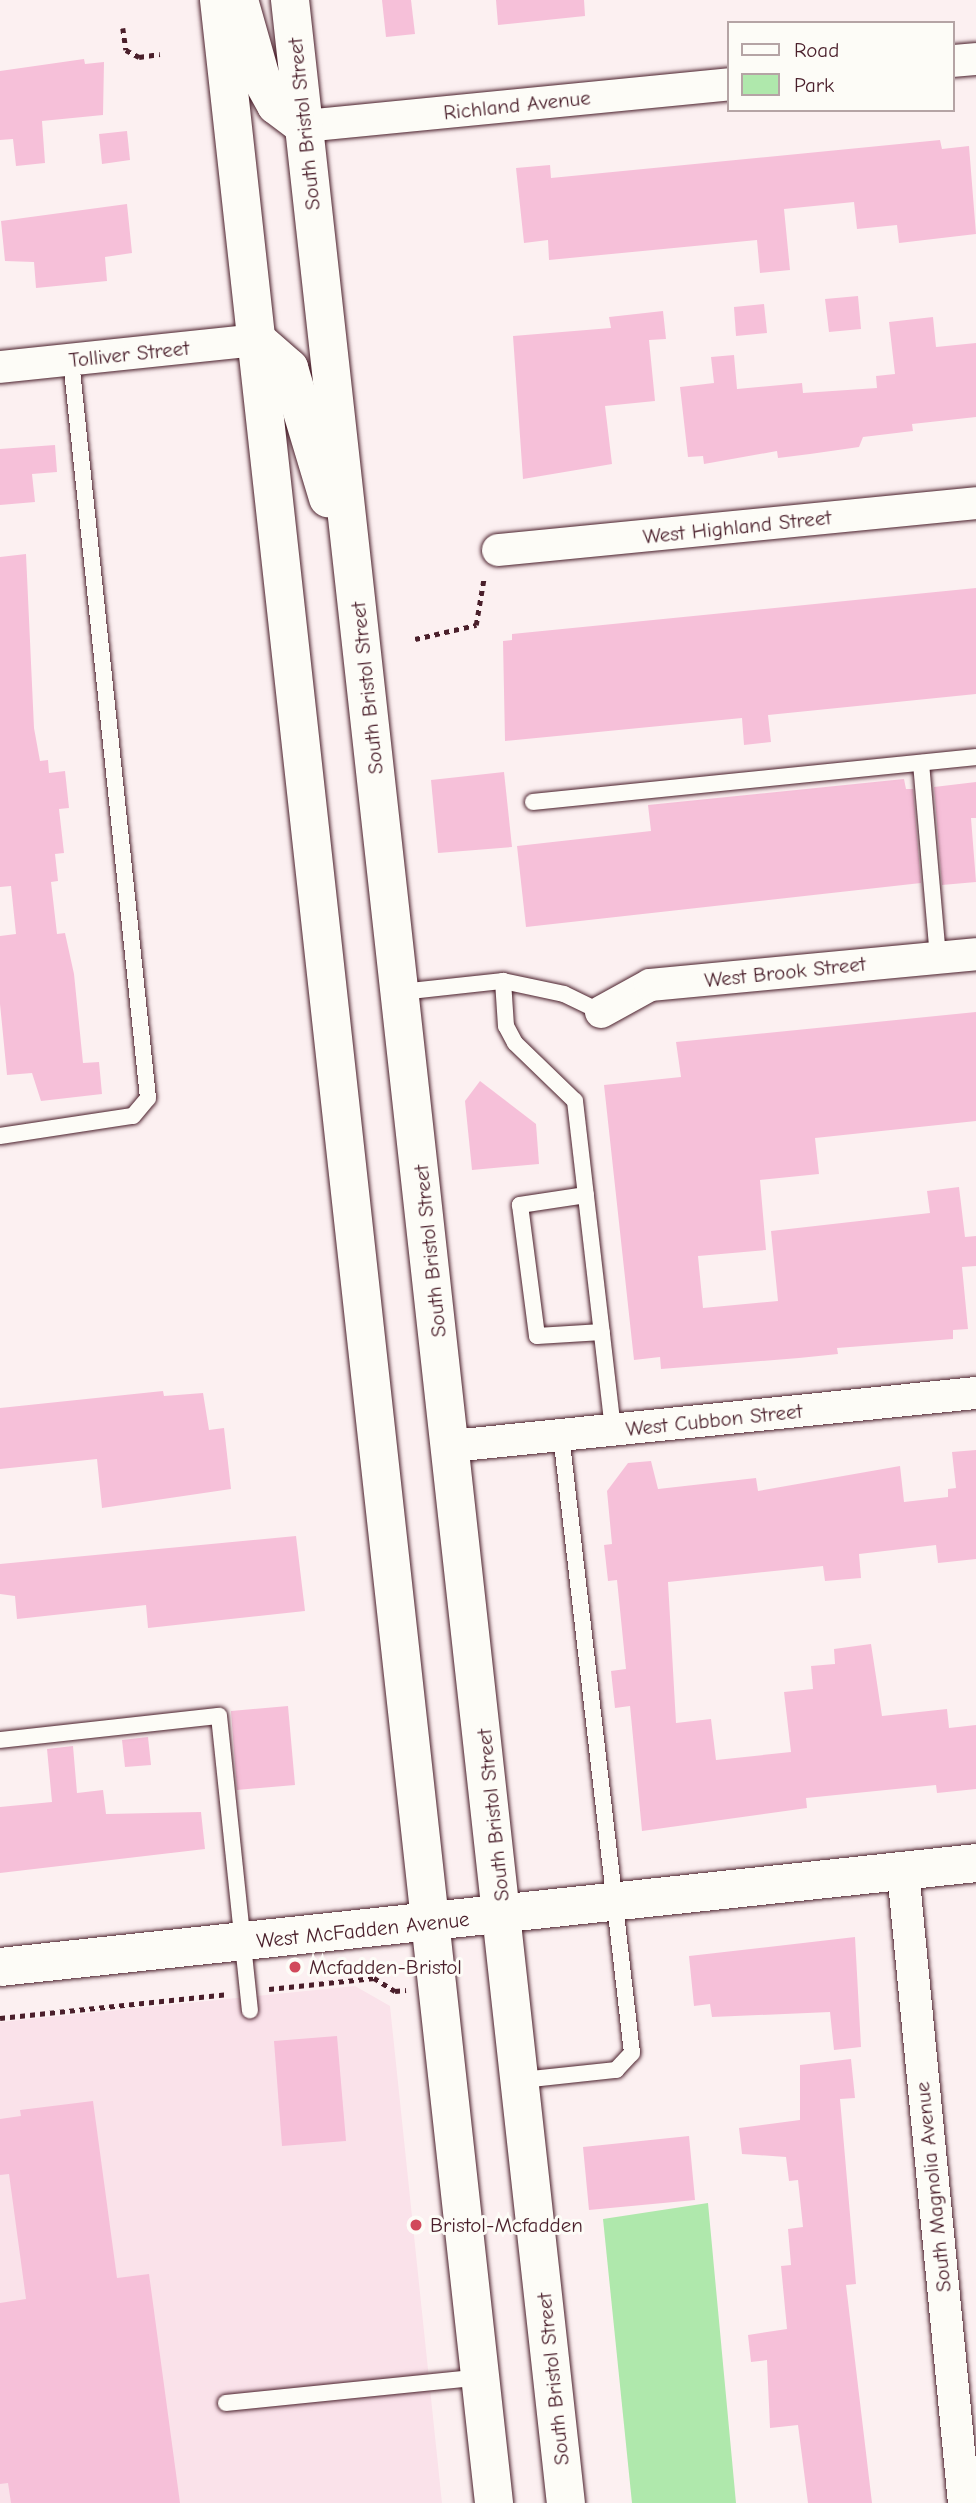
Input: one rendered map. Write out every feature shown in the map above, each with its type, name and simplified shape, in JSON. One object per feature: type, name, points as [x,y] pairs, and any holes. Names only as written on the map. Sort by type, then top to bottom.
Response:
[{"type":"main road","points":[[219,0],[494,2503]]},
{"type":"main road","points":[[239,0],[261,78],[276,105],[304,126]]},
{"type":"main road","name":"South Bristol Street","points":[[290,0],[504,1915],[566,2503]]},
{"type":"main road","points":[[257,340],[289,368],[357,594]]},
{"type":"main road","name":"West McFadden Avenue","points":[[0,1967],[976,1863]]},
{"type":"street","points":[[955,61],[976,59]]},
{"type":"street","name":"Richland Avenue","points":[[304,126],[727,84]]},
{"type":"street","name":"Tolliver Street","points":[[0,368],[257,340]]},
{"type":"street","name":"West Highland Street","points":[[498,550],[976,503]]},
{"type":"street","name":"West Brook Street","points":[[601,1012],[650,985],[976,954]]},
{"type":"street","name":"West Cubbon Street","points":[[452,1446],[976,1393]]},
{"type":"street","name":"South Magnolia Avenue","points":[[902,1871],[964,2503]]},
{"type":"lane","points":[[0,1136],[132,1116],[148,1098],[71,360]]},
{"type":"lane","points":[[533,802],[976,757]]},
{"type":"lane","points":[[921,763],[938,958]]},
{"type":"lane","points":[[401,992],[503,981],[564,994],[601,1012]]},
{"type":"lane","points":[[503,981],[506,1026],[515,1043],[575,1101],[613,1430]]},
{"type":"lane","points":[[586,1195],[520,1205],[537,1336],[602,1332]]},
{"type":"lane","points":[[522,2080],[627,2065],[631,2035],[561,1435]]},
{"type":"lane","points":[[0,1740],[219,1716],[250,2010]]},
{"type":"lane","points":[[226,2403],[480,2377]]},
{"type":"path","points":[[123,28],[126,50],[139,57],[160,54]]},
{"type":"path","points":[[415,639],[476,625],[479,587],[498,550]]},
{"type":"path","points":[[0,2018],[374,1978],[394,1992],[438,1988]]},
{"type":"shaded area","points":[[355,1986],[390,2006],[442,2503],[0,2503],[0,2022]]},
{"type":"green space","points":[[708,2203],[736,2503],[632,2503],[603,2219]]},
{"type":"building","points":[[382,0],[411,0],[415,34],[386,37]]},
{"type":"building","points":[[496,0],[584,0],[585,16],[498,25]]},
{"type":"building","points":[[84,59],[85,64],[104,62],[103,115],[42,121],[45,163],[16,166],[13,139],[0,140],[0,71]]},
{"type":"building","points":[[127,131],[130,160],[102,164],[99,134]]},
{"type":"building","points":[[940,140],[942,149],[969,146],[976,234],[899,243],[897,225],[857,229],[854,202],[784,209],[790,270],[760,273],[757,240],[549,260],[548,240],[524,243],[516,168],[550,165],[551,178]]},
{"type":"building","points":[[127,204],[132,253],[105,257],[107,281],[36,288],[34,262],[5,261],[1,221]]},
{"type":"building","points":[[858,296],[861,329],[829,332],[825,299]]},
{"type":"building","points":[[764,304],[767,333],[736,336],[734,307]]},
{"type":"building","points":[[663,311],[666,339],[649,340],[655,401],[605,406],[612,464],[523,479],[513,336],[611,328],[609,317]]},
{"type":"building","points":[[933,317],[936,347],[976,343],[976,417],[912,424],[913,431],[863,437],[859,447],[810,454],[778,458],[777,451],[704,464],[703,456],[688,457],[680,387],[714,383],[711,357],[734,355],[737,389],[802,383],[803,393],[877,388],[876,376],[895,374],[889,322]]},
{"type":"building","points":[[55,445],[57,472],[32,474],[35,502],[0,505],[0,449]]},
{"type":"building","points":[[26,554],[34,728],[40,761],[48,760],[49,773],[65,771],[69,808],[59,809],[64,853],[55,854],[58,881],[51,882],[57,934],[65,933],[74,974],[83,1063],[99,1062],[102,1094],[41,1101],[32,1073],[7,1075],[0,1004],[0,936],[16,934],[11,886],[0,887],[0,557]]},
{"type":"building","points":[[976,588],[976,694],[768,715],[771,742],[744,745],[742,718],[505,741],[503,641],[512,640],[512,634]]},
{"type":"building","points":[[504,772],[512,847],[438,853],[431,780]]},
{"type":"building","points":[[904,779],[906,789],[913,789],[921,883],[526,927],[517,846],[651,831],[648,805]]},
{"type":"building","points":[[976,782],[976,818],[971,818],[976,882],[942,885],[934,787]]},
{"type":"building","points":[[976,1012],[976,1121],[815,1138],[819,1174],[760,1180],[766,1250],[698,1256],[703,1308],[778,1301],[771,1231],[930,1213],[927,1191],[959,1187],[965,1237],[976,1236],[976,1266],[962,1267],[968,1329],[953,1330],[953,1339],[837,1348],[838,1354],[799,1358],[661,1369],[660,1357],[634,1360],[604,1085],[681,1077],[676,1042]]},
{"type":"building","points":[[480,1081],[536,1124],[539,1164],[472,1170],[465,1101]]},
{"type":"building","points":[[163,1391],[164,1396],[203,1393],[209,1430],[224,1428],[231,1489],[102,1508],[97,1459],[0,1469],[0,1408]]},
{"type":"building","points":[[976,1450],[976,1559],[938,1563],[936,1545],[859,1554],[861,1578],[825,1581],[823,1566],[668,1582],[676,1723],[711,1719],[716,1760],[791,1752],[784,1692],[813,1689],[811,1666],[835,1664],[834,1649],[871,1644],[882,1716],[947,1709],[949,1728],[976,1725],[976,1789],[937,1793],[936,1785],[806,1798],[807,1808],[642,1831],[630,1706],[615,1708],[611,1671],[626,1669],[617,1580],[608,1581],[604,1545],[612,1544],[607,1491],[628,1463],[651,1461],[658,1489],[756,1478],[758,1491],[900,1466],[904,1502],[948,1497],[948,1489],[956,1488],[952,1452]]},
{"type":"building","points":[[296,1536],[305,1611],[148,1628],[146,1605],[17,1619],[15,1596],[0,1594],[0,1564]]},
{"type":"building","points":[[288,1706],[295,1785],[237,1790],[231,1711]]},
{"type":"building","points":[[148,1737],[151,1765],[125,1767],[122,1740]]},
{"type":"building","points":[[73,1746],[77,1793],[103,1790],[106,1814],[201,1812],[205,1849],[0,1873],[0,1807],[52,1802],[47,1749]]},
{"type":"building","points":[[855,1937],[861,2047],[834,2050],[830,2012],[712,2017],[710,2004],[694,2006],[689,1956]]},
{"type":"building","points":[[337,2036],[346,2141],[282,2146],[274,2041]]},
{"type":"building","points":[[851,2059],[855,2098],[840,2099],[856,2284],[846,2285],[872,2503],[808,2503],[798,2425],[770,2428],[767,2360],[751,2362],[748,2335],[787,2329],[781,2266],[791,2265],[788,2229],[803,2227],[798,2180],[789,2181],[786,2157],[742,2154],[739,2128],[800,2120],[800,2065]]},
{"type":"building","points":[[93,2101],[117,2278],[149,2274],[180,2503],[11,2503],[8,2483],[0,2484],[0,2303],[26,2299],[9,2174],[0,2175],[0,2119],[21,2116],[20,2110]]},
{"type":"building","points":[[689,2136],[695,2200],[589,2210],[583,2147]]},
{"type":"place","name":"Mcfadden-Bristol","points":[[295,1967]]},
{"type":"place","name":"Bristol-Mcfadden","points":[[416,2225]]}]
